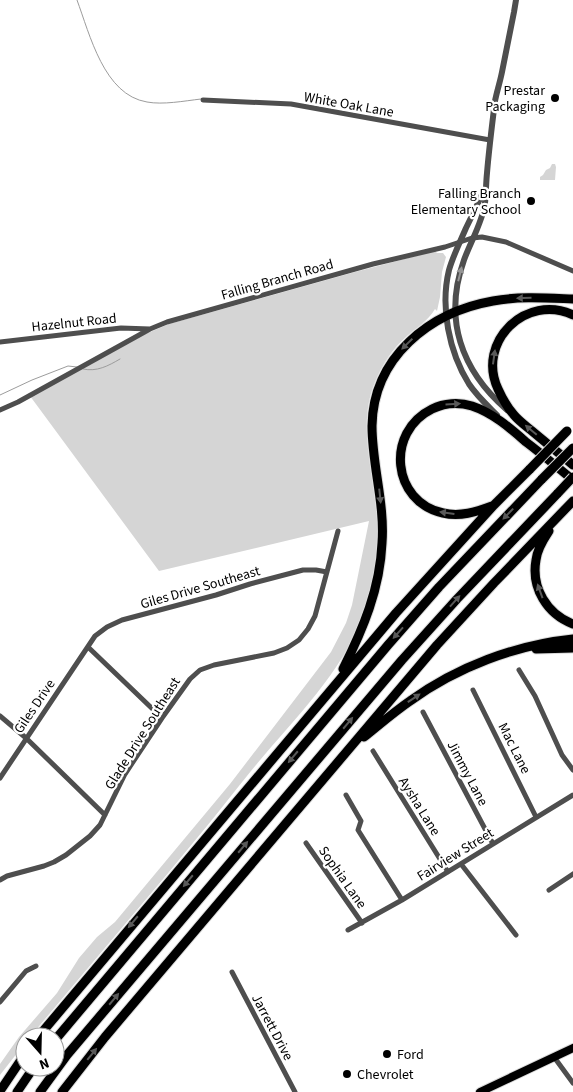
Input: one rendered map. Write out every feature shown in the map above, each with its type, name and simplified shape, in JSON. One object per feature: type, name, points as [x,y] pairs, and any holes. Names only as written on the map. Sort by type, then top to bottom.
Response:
[{"type":"highway","points":[[338,680],[364,626],[378,577],[382,543],[382,522],[372,428],[376,397],[388,368],[403,347],[421,332],[455,311],[481,303],[501,300],[573,298]]},
{"type":"highway","points":[[573,315],[562,311],[550,310],[530,312],[514,321],[507,328],[498,342],[493,357],[495,380],[501,394],[516,417],[573,465]]},
{"type":"highway","points":[[40,1092],[67,1055],[402,660],[457,598],[573,479],[508,427],[491,415],[473,406],[460,403],[446,404],[433,408],[417,419],[406,433],[401,449],[400,465],[407,485],[417,498],[430,508],[444,513],[477,512],[494,505]]},
{"type":"highway","points":[[46,1027],[396,613],[494,505],[570,428]]},
{"type":"highway","points":[[65,1028],[388,645],[445,580],[573,448]]},
{"type":"highway","points":[[62,1092],[99,1044],[348,749],[461,619],[572,502]]},
{"type":"highway","points":[[557,518],[538,551],[536,576],[540,593],[549,608],[561,618],[573,624]]},
{"type":"highway","points":[[348,749],[410,700],[456,673],[518,650],[573,639]]},
{"type":"highway","points":[[518,650],[573,648]]},
{"type":"highway","points":[[0,1091],[15,1069]]},
{"type":"highway","points":[[17,1092],[27,1077]]},
{"type":"main road","points":[[480,1092],[573,1048]]},
{"type":"street","points":[[516,0],[496,98],[490,140],[485,205],[459,274],[455,311],[462,346],[473,371],[487,390],[516,417]]},
{"type":"street","name":"White Oak Lane","points":[[203,100],[291,104],[490,140]]},
{"type":"street","points":[[486,186],[460,242],[449,272],[445,303],[446,315],[455,353],[465,377],[478,396],[508,427]]},
{"type":"street","name":"Falling Branch Road","points":[[0,410],[18,402],[150,329],[167,322],[472,238],[482,237],[506,242],[573,271]]},
{"type":"street","name":"Hazelnut Road","points":[[0,342],[121,328],[150,329]]},
{"type":"street","name":"Glade Drive Southeast","points":[[0,880],[7,876],[44,866],[66,855],[90,836],[106,814],[125,774],[162,718],[190,679],[200,670],[214,664],[274,653],[287,648],[299,640],[308,629],[314,616],[338,531]]},
{"type":"street","name":"Giles Drive Southeast","points":[[88,647],[99,632],[122,620],[303,570],[327,572]]},
{"type":"street","points":[[88,647],[162,718]]},
{"type":"street","name":"Giles Drive","points":[[0,778],[88,647]]},
{"type":"street","points":[[520,670],[562,755],[573,770]]},
{"type":"street","name":"Mac Lane","points":[[473,690],[536,817]]},
{"type":"street","name":"Jimmy Lane","points":[[423,712],[493,844]]},
{"type":"street","points":[[0,716],[106,814]]},
{"type":"street","name":"Aysha Lane","points":[[373,751],[448,872]]},
{"type":"street","points":[[346,795],[361,821],[358,830],[402,900]]},
{"type":"street","name":"Fairview Street","points":[[348,930],[402,900],[573,795]]},
{"type":"street","name":"Sophia Lane","points":[[306,843],[362,923]]},
{"type":"street","points":[[460,864],[516,935]]},
{"type":"street","points":[[549,890],[573,874]]},
{"type":"street","points":[[0,1002],[26,971],[36,966]]},
{"type":"street","name":"Jarrett Drive","points":[[232,972],[294,1092]]},
{"type":"street","points":[[554,1057],[573,1083]]},
{"type":"shaded area","points":[[552,164],[555,164],[556,167],[555,180],[540,180],[540,177]]},
{"type":"shaded area","points":[[435,251],[443,253],[446,257],[437,311],[435,309],[392,352],[384,363],[370,397],[367,429],[377,521],[377,548],[371,591],[363,616],[342,658],[313,698],[38,1027],[28,1027],[57,993],[79,958],[97,937],[115,922],[230,784],[331,652],[346,623],[352,605],[369,521],[159,571],[30,396],[143,335],[169,324]]},
{"type":"shaded area","points":[[15,1043],[15,1056],[0,1075],[0,1064]]},
{"type":"waterway","points":[[77,0],[101,62],[109,76],[120,88],[132,97],[153,103],[201,99]]},
{"type":"waterway","points":[[83,369],[98,369],[120,359]]},
{"type":"waterway","points":[[0,395],[68,366],[77,367]]},
{"type":"place","name":"Prestar Packaging","points":[[555,98]]},
{"type":"place","name":"Falling Branch Elementary School","points":[[531,201]]},
{"type":"place","name":"Ford","points":[[387,1054]]},
{"type":"place","name":"Chevrolet","points":[[347,1074]]}]
